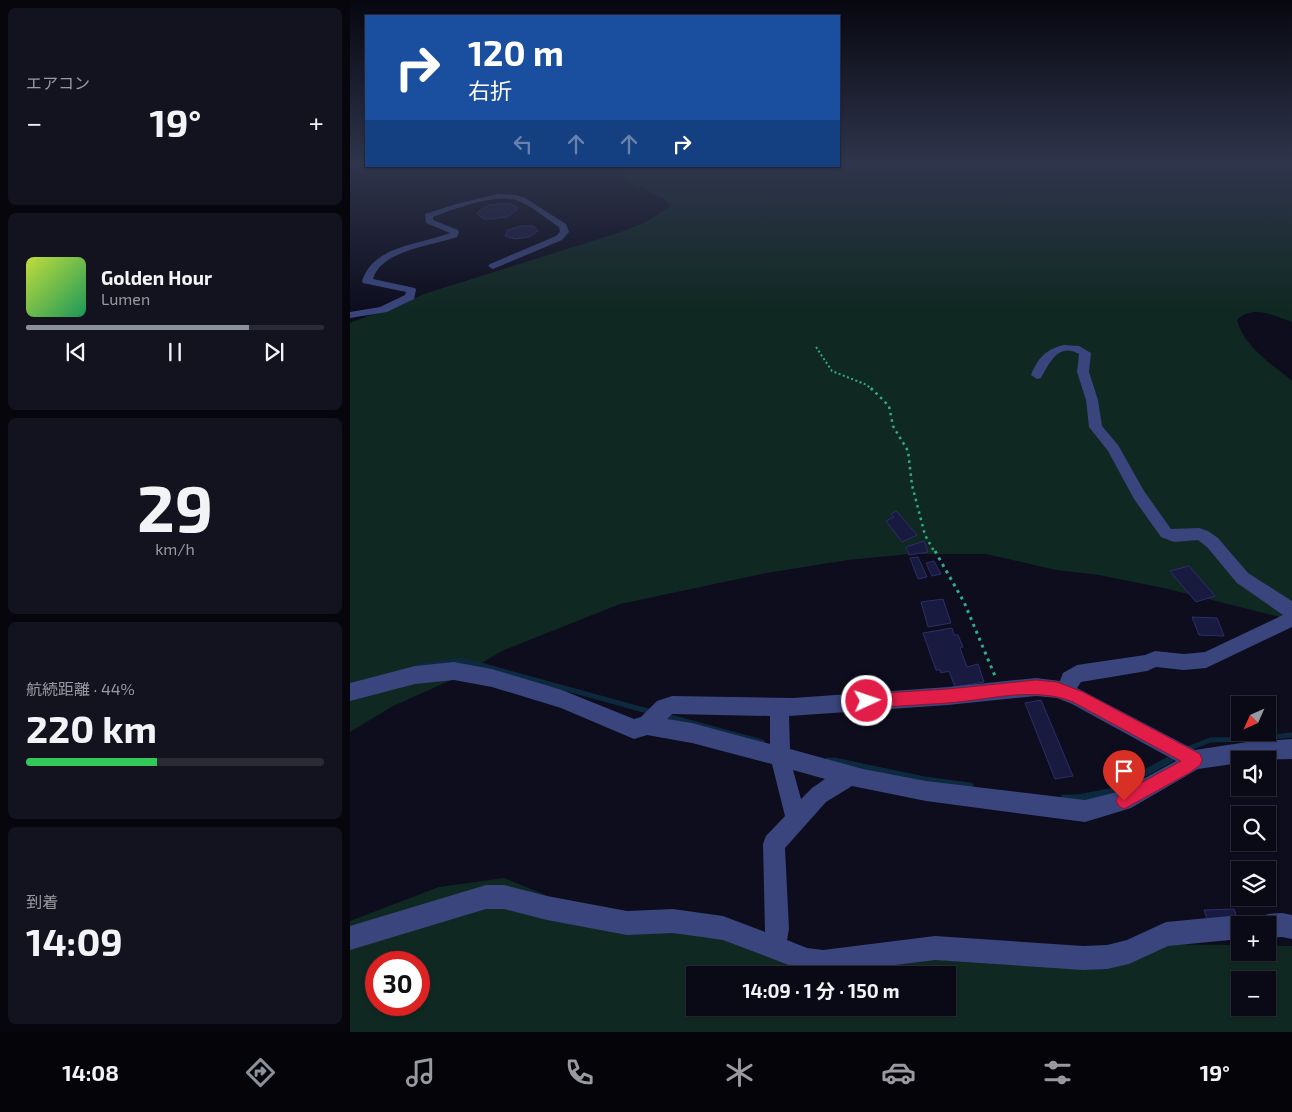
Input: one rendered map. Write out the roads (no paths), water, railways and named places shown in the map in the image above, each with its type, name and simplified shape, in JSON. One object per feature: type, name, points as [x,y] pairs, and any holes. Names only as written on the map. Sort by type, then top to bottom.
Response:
[{"type":"street","points":[[350,315],[383,310],[410,298],[411,290],[368,281],[368,272],[387,257],[454,236],[455,232],[429,222],[428,216],[437,212]]},
{"type":"street","points":[[493,266],[559,238],[565,232],[564,226],[541,212]]},
{"type":"street","points":[[1037,375],[1048,354],[1067,347],[1078,348],[1085,353],[1083,372],[1092,400],[1096,427],[1113,448],[1139,495],[1166,533],[1172,536],[1194,532],[1205,536],[1236,573],[1282,602],[1292,612]]},
{"type":"street","points":[[1067,693],[1070,679],[1077,674],[1147,663],[1155,659],[1184,662],[1206,660],[1292,619]]},
{"type":"street","points":[[350,692],[415,675],[454,671],[492,678],[562,699],[634,729],[646,725],[664,708],[672,705],[779,707],[948,696],[1036,687],[1057,689],[1078,697],[1194,760]]},
{"type":"street","points":[[779,707],[780,756],[787,788],[797,818]]},
{"type":"street","points":[[646,725],[692,733],[851,776],[926,790],[1085,811],[1124,801],[1194,760],[1247,752],[1292,749]]},
{"type":"street","points":[[774,948],[778,929],[774,844],[819,795],[851,776]]},
{"type":"street","points":[[350,938],[464,903],[486,898],[504,897],[547,908],[627,924],[673,921],[723,928],[807,960],[823,962],[935,948],[1084,958],[1107,957],[1129,952],[1166,934],[1231,928]]},
{"type":"street","points":[[1276,925],[1292,927]]},
{"type":"waterway","points":[[419,666],[462,660],[651,712]]},
{"type":"waterway","points":[[663,715],[762,742]]},
{"type":"waterway","points":[[1185,750],[1210,740],[1253,739],[1292,735]]},
{"type":"waterway","points":[[1165,763],[1177,756]]},
{"type":"waterway","points":[[828,760],[840,763]]},
{"type":"waterway","points":[[834,761],[924,780],[970,786]]},
{"type":"waterway","points":[[1064,798],[1078,798],[1110,792],[1167,761]]}]
